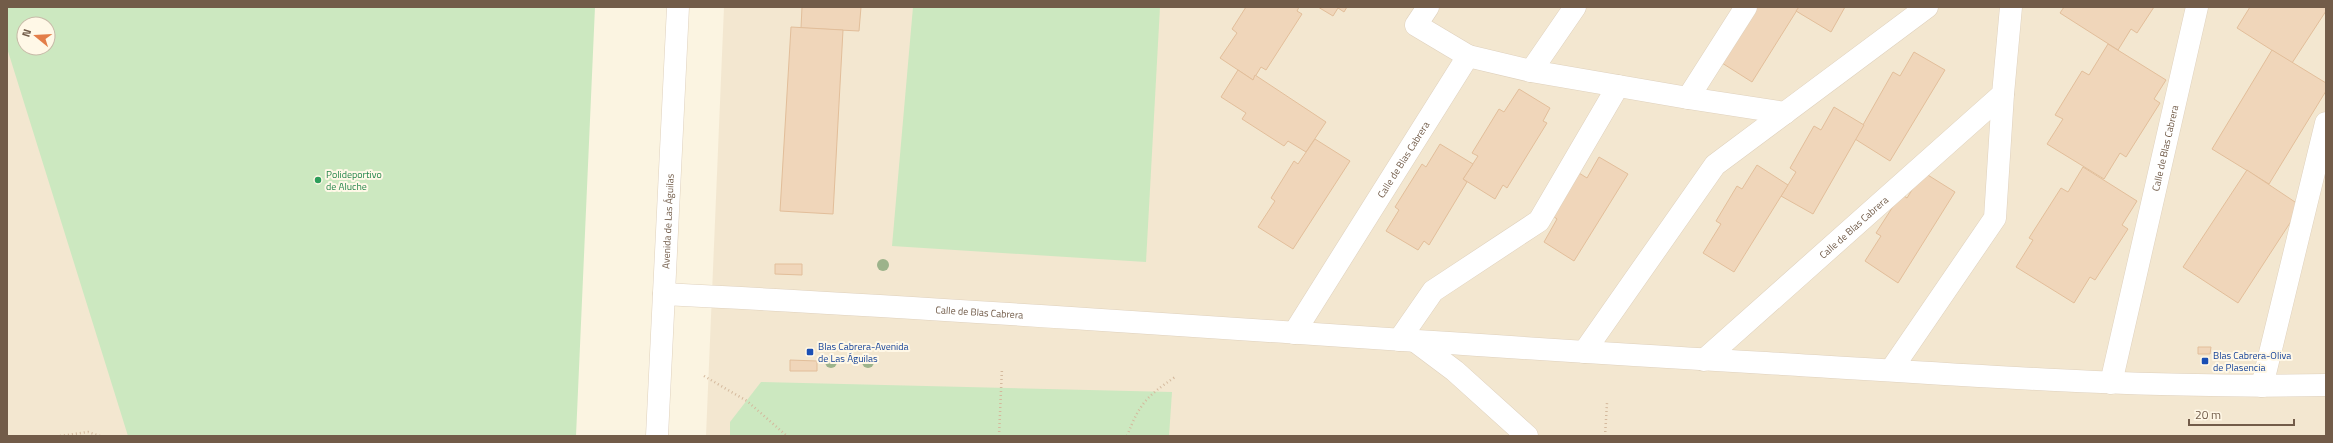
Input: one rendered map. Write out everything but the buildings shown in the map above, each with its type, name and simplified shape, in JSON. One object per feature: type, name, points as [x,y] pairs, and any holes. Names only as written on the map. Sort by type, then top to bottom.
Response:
[{"type":"street","name":"Avenida de Las Águilas","points":[[657,436],[678,7]]},
{"type":"street","points":[[1428,7],[1416,26],[1468,56],[1531,71],[1785,113]]},
{"type":"street","points":[[1531,71],[1575,7]]},
{"type":"street","points":[[1688,98],[1746,7]]},
{"type":"street","points":[[1584,352],[1715,165],[1927,7]]},
{"type":"street","points":[[1891,370],[1995,218],[2003,94],[2011,7]]},
{"type":"street","name":"Calle de Blas Cabrera","points":[[2111,383],[2197,7]]},
{"type":"street","name":"Calle de Blas Cabrera","points":[[1294,333],[1468,56]]},
{"type":"street","points":[[1527,436],[1455,371],[1407,340],[1433,291],[1539,221],[1618,86]]},
{"type":"street","name":"Calle de Blas Cabrera","points":[[1704,360],[2003,94]]},
{"type":"street","points":[[2262,386],[2326,123]]},
{"type":"street","name":"Calle de Blas Cabrera","points":[[664,294],[859,304],[1704,360],[2111,383],[2262,386],[2326,384]]},
{"type":"path","points":[[999,436],[1002,368]]},
{"type":"path","points":[[704,376],[747,400],[787,436]]},
{"type":"path","points":[[1127,436],[1134,417],[1149,395],[1176,377]]},
{"type":"path","points":[[1605,436],[1607,403]]},
{"type":"path","points":[[60,436],[88,432],[100,436]]},
{"type":"shaded area","points":[[7,7],[16,16],[16,56],[26,56],[129,436],[7,436]]},
{"type":"shaded area","points":[[724,7],[2326,7],[2326,436],[706,436]]},
{"type":"green space","name":"Polideportivo de Aluche","points":[[7,7],[595,7],[576,436],[128,436],[7,48]]},
{"type":"green space","points":[[913,7],[1160,7],[1146,262],[892,246]]},
{"type":"green space","points":[[761,382],[1172,392],[1169,436],[730,436],[730,422]]},
{"type":"place","name":"Polideportivo de Aluche","points":[[318,180]]},
{"type":"place","name":"Blas Cabrera-Avenida de Las Águilas","points":[[810,352]]},
{"type":"place","name":"Blas Cabrera-Oliva de Plasencia","points":[[2205,361]]}]
